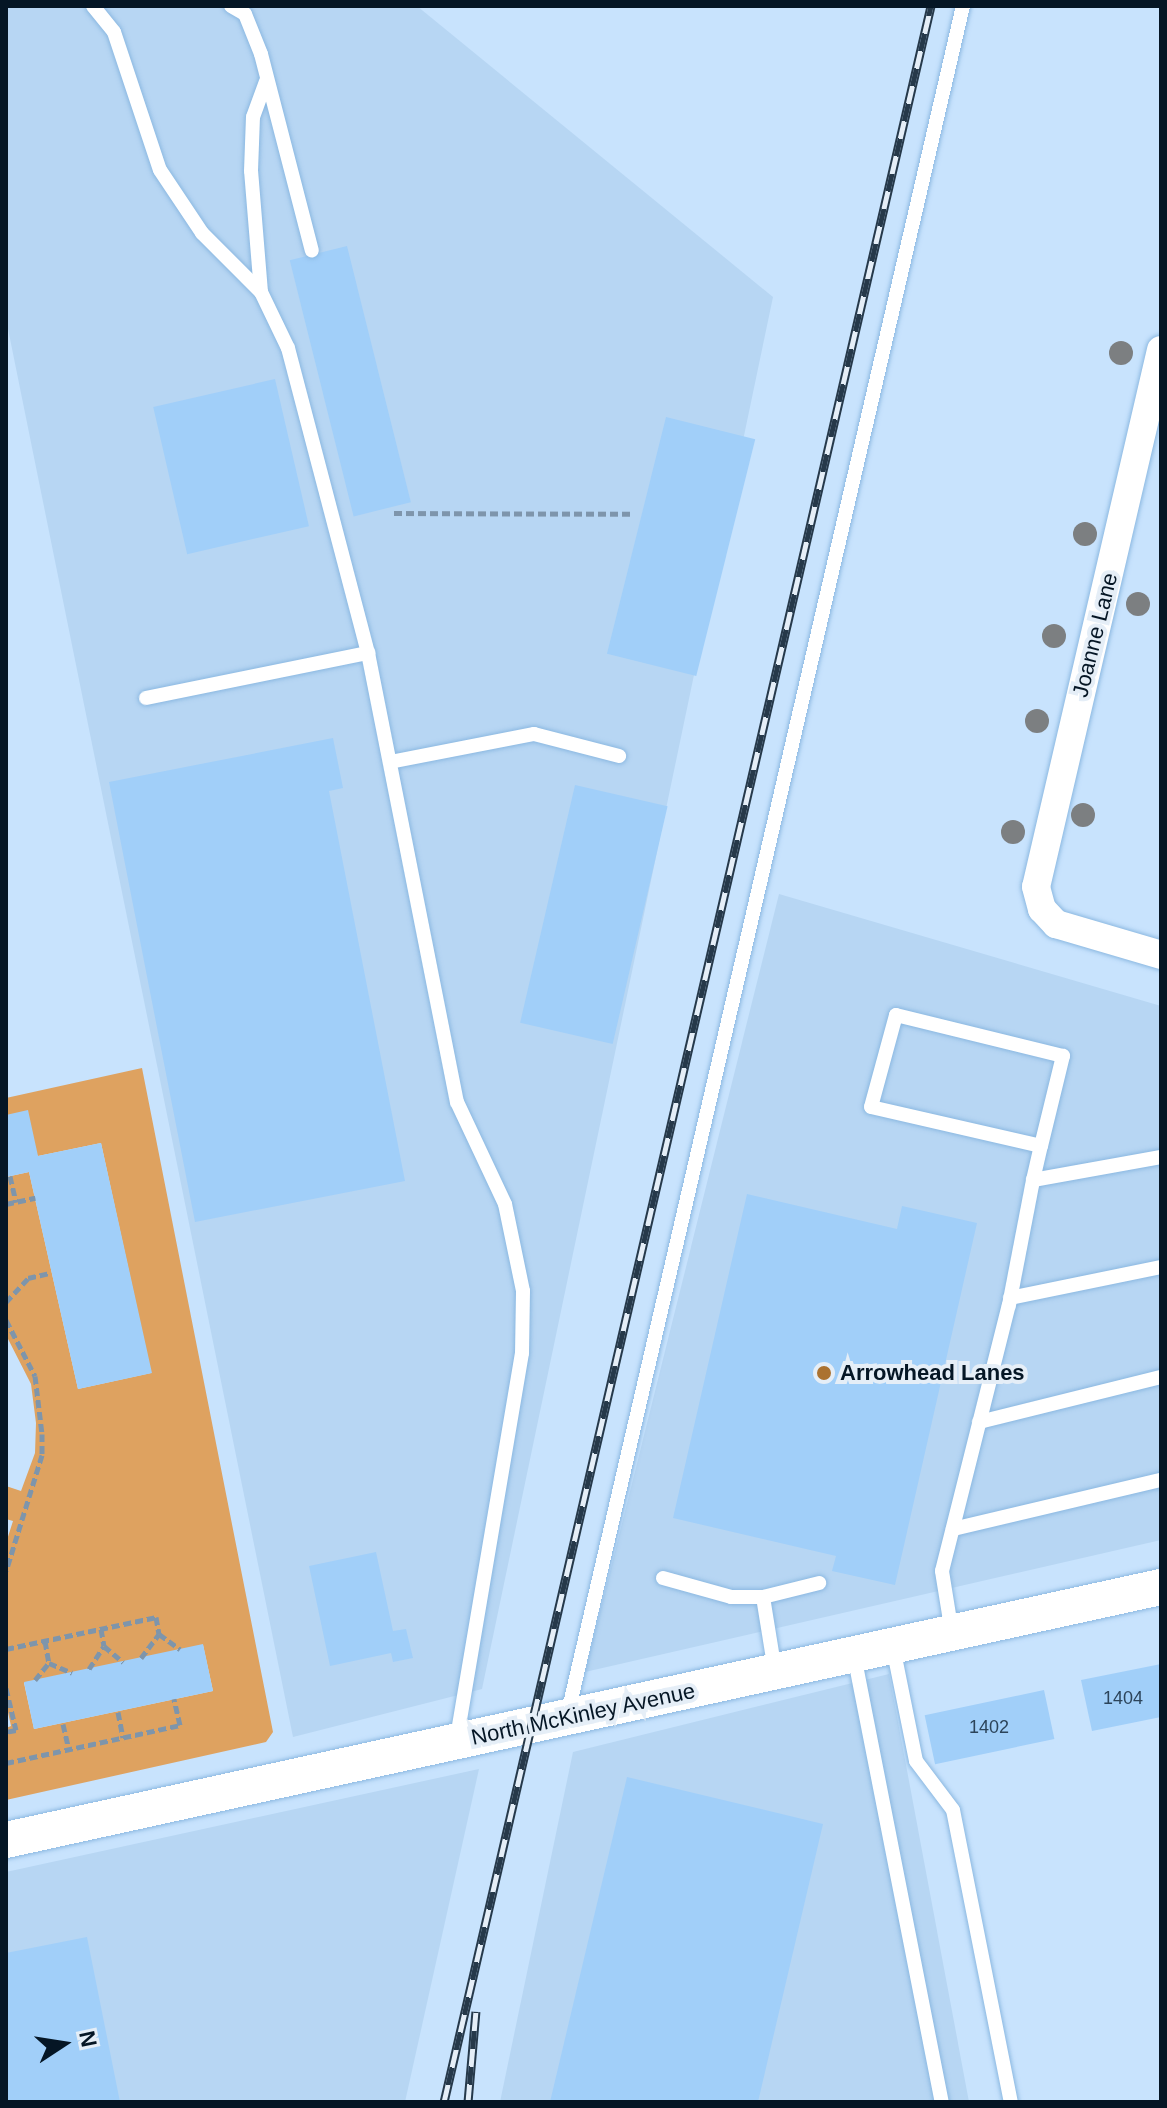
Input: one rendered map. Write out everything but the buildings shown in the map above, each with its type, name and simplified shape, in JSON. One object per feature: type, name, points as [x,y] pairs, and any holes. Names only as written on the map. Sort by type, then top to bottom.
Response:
[{"type":"street","name":"Joanne Lane","points":[[1161,350],[1036,887],[1048,918],[1084,937],[1161,955]]},
{"type":"street","name":"North McKinley Avenue","points":[[6,1840],[1161,1587]]},
{"type":"lane","points":[[93,6],[114,32],[160,170],[202,233],[261,292],[288,348],[368,653],[457,1102],[505,1204],[523,1291],[516,1407],[456,1742]]},
{"type":"lane","points":[[231,6],[245,14],[312,251]]},
{"type":"lane","points":[[567,1717],[963,6]]},
{"type":"lane","points":[[261,292],[251,171],[253,117],[266,81]]},
{"type":"lane","points":[[146,698],[368,653]]},
{"type":"lane","points":[[390,762],[534,734],[619,756]]},
{"type":"lane","points":[[952,1633],[942,1571],[1010,1298],[1033,1180],[1063,1056],[896,1015],[871,1107],[1041,1146]]},
{"type":"lane","points":[[1033,1180],[1161,1157]]},
{"type":"lane","points":[[1010,1298],[1161,1267]]},
{"type":"lane","points":[[979,1422],[1161,1377]]},
{"type":"lane","points":[[953,1529],[1161,1480]]},
{"type":"lane","points":[[663,1578],[731,1597],[763,1597],[819,1583]]},
{"type":"lane","points":[[763,1597],[775,1672]]},
{"type":"lane","points":[[892,1646],[916,1761],[953,1810],[1011,2102]]},
{"type":"lane","points":[[854,1654],[942,2102]]},
{"type":"path","points":[[394,513],[633,514]]},
{"type":"path","points":[[10,1176],[9,1205],[35,1198]]},
{"type":"path","points":[[6,1302],[28,1278],[50,1273]]},
{"type":"path","points":[[6,1320],[35,1376],[42,1445],[6,1571]]},
{"type":"path","points":[[6,1649],[156,1617],[159,1634],[180,1649]]},
{"type":"path","points":[[101,1629],[104,1646],[123,1662]]},
{"type":"path","points":[[141,1658],[159,1634]]},
{"type":"path","points":[[35,1680],[49,1663],[45,1641]]},
{"type":"path","points":[[89,1669],[104,1646]]},
{"type":"path","points":[[49,1663],[72,1673]]},
{"type":"path","points":[[6,1688],[16,1730],[6,1732]]},
{"type":"path","points":[[6,1763],[180,1725],[174,1699]]},
{"type":"path","points":[[118,1712],[123,1738]]},
{"type":"path","points":[[63,1724],[69,1750]]},
{"type":"shaded area","points":[[6,6],[417,6],[773,297],[482,1689],[293,1737],[6,319]]},
{"type":"shaded area","points":[[779,894],[1161,1006],[1161,1540],[585,1672]]},
{"type":"shaded area","points":[[142,1068],[273,1732],[266,1742],[6,1800],[6,1728],[11,1726],[6,1703],[6,1543],[13,1521],[6,1519],[6,1486],[21,1491],[35,1453],[36,1423],[31,1384],[6,1335],[6,1177],[29,1172],[78,1389],[151,1373],[101,1143],[38,1156],[6,1115],[6,1098]],"holes":[[[203,1645],[213,1691],[34,1729],[24,1683]]]},
{"type":"shaded area","points":[[889,1674],[969,2102],[500,2102],[573,1752]]},
{"type":"shaded area","points":[[479,1769],[405,2102],[6,2102],[6,1872]]},
{"type":"railway","points":[[444,2102],[931,6]]},
{"type":"railway","points":[[468,2102],[476,2011]]},
{"type":"place","name":"Arrowhead Lanes","points":[[824,1373]]}]
